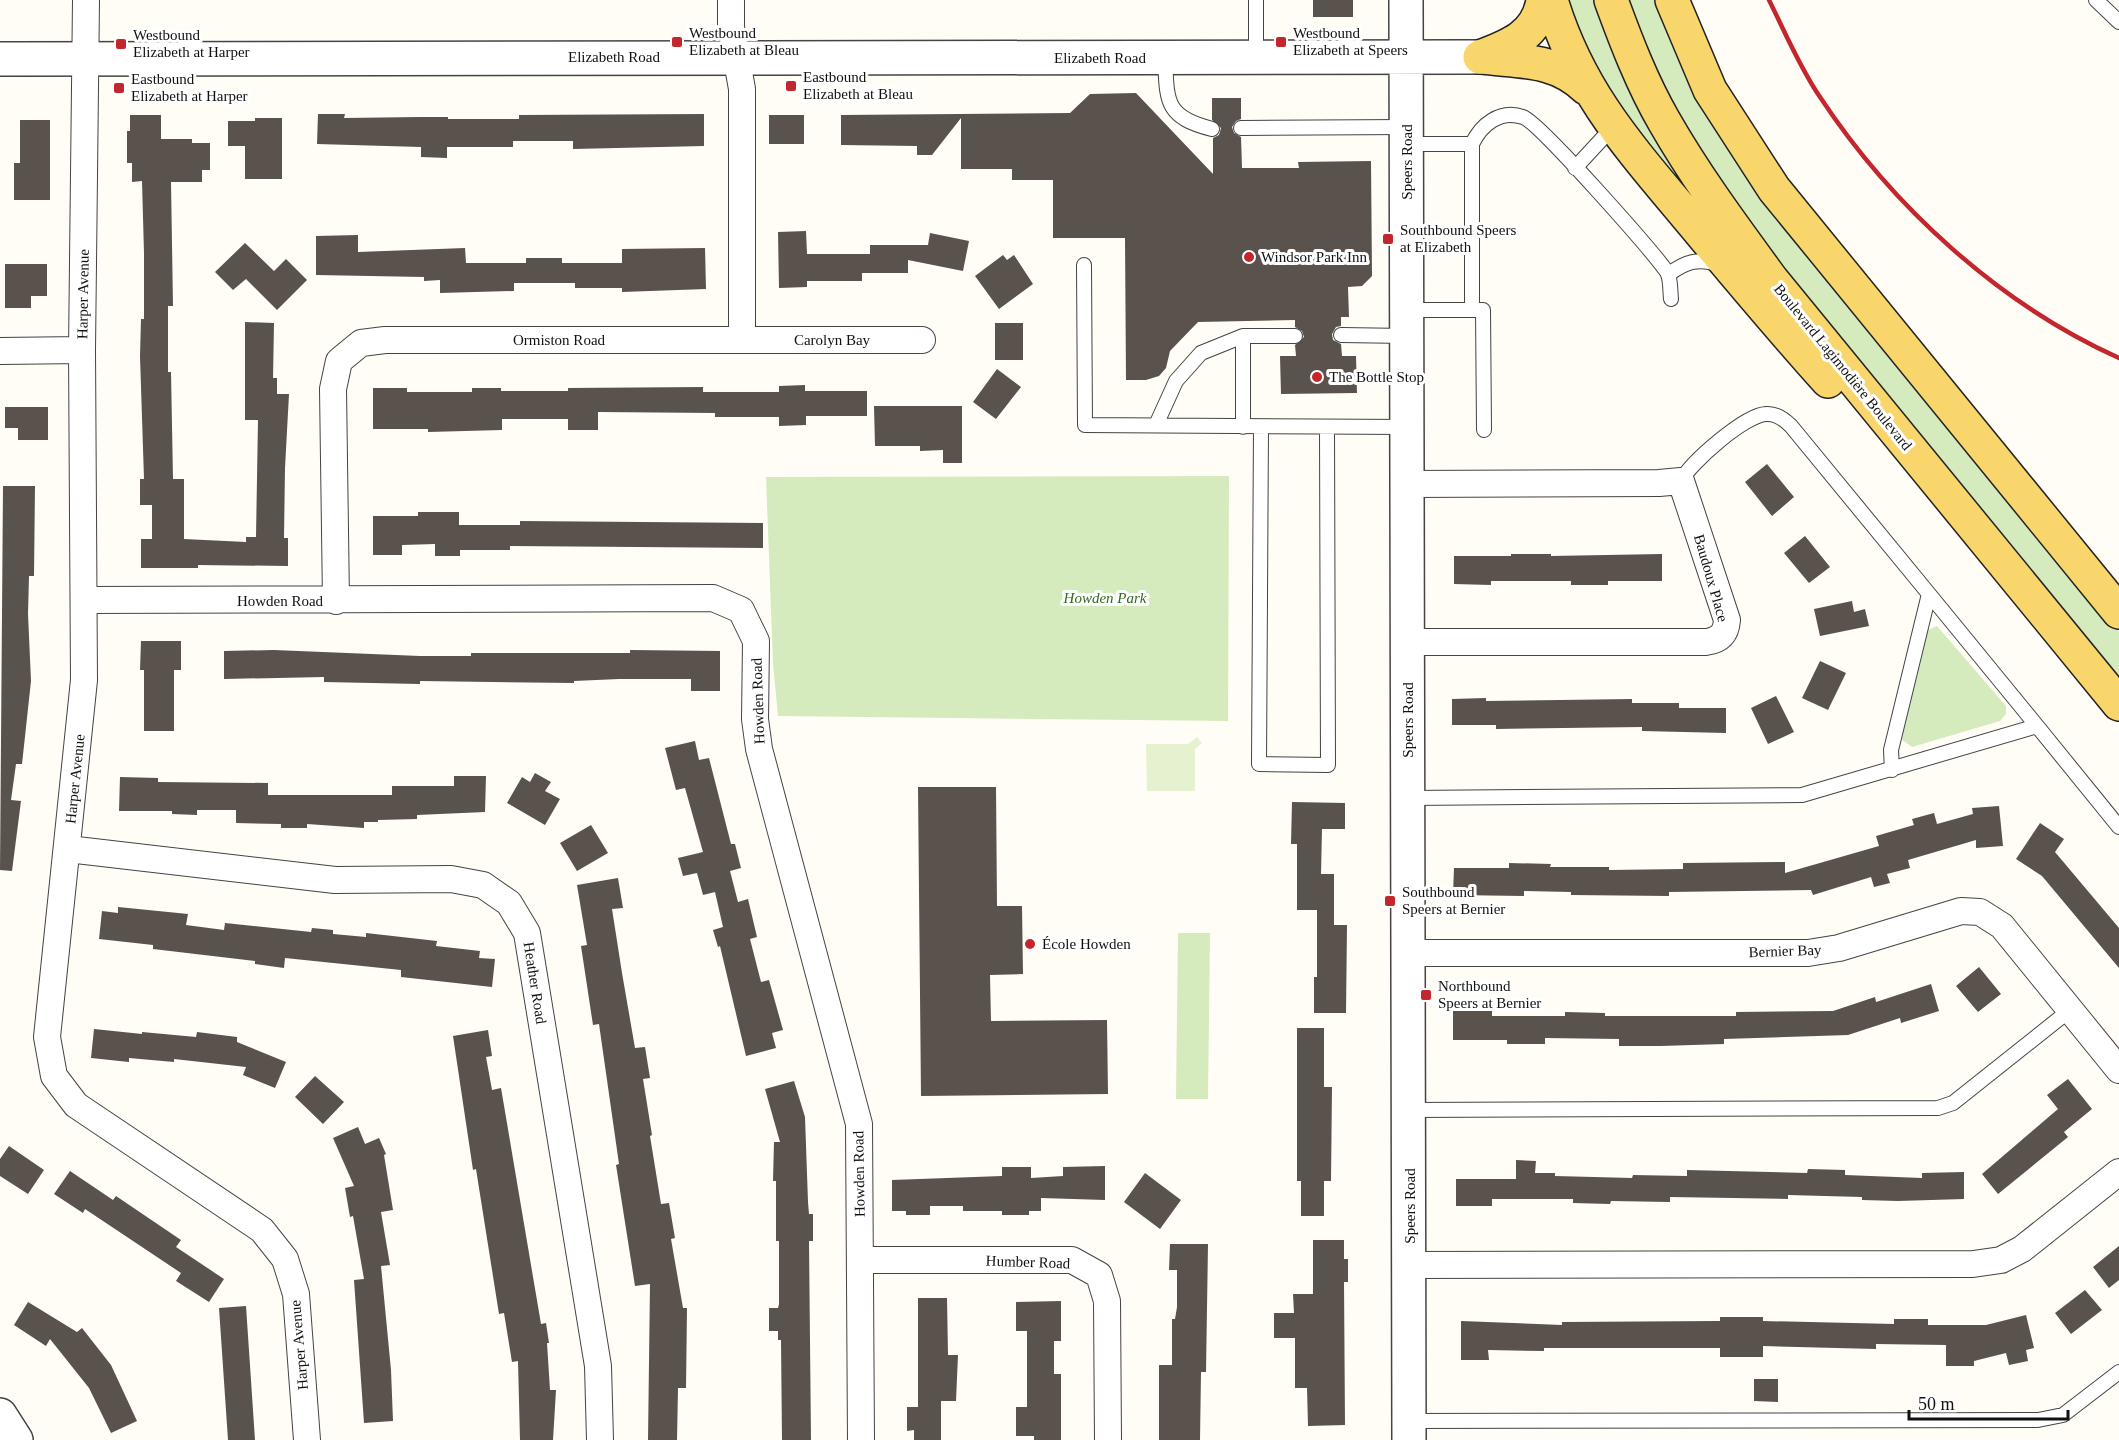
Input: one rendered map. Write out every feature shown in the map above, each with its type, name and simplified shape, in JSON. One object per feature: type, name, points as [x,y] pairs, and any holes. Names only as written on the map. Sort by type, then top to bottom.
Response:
[{"type":"main road","points":[[1480,57],[1504,48],[1532,30],[1543,0]]},
{"type":"main road","points":[[1551,0],[1569,52],[1591,94],[1613,127],[1734,273],[1840,395],[1907,446]]},
{"type":"main road","name":"Boulevard Lagimodière Boulevard","points":[[1611,0],[1629,49],[1663,120],[1720,210],[1772,280],[2119,704]]},
{"type":"main road","points":[[1672,0],[1710,90],[1774,189],[2119,612]]},
{"type":"main road","points":[[1480,57],[1554,67],[1572,75],[1591,94]]},
{"type":"street","name":"Harper Avenue","points":[[86,0],[82,350],[86,600],[84,680],[47,1037],[54,1076],[76,1105],[262,1230],[285,1259],[296,1294],[307,1440]]},
{"type":"street","points":[[731,0],[735,56],[742,89],[742,340]]},
{"type":"street","name":"Speers Road","points":[[1406,0],[1409,1430]]},
{"type":"street","name":"Elizabeth Road","points":[[0,59],[735,56],[1256,59],[1480,57]]},
{"type":"street","name":"Ormiston Road","points":[[336,601],[333,389],[339,361],[361,342],[385,340],[742,340]]},
{"type":"street","name":"Carolyn Bay","points":[[742,340],[922,340]]},
{"type":"street","points":[[0,351],[82,350]]},
{"type":"street","points":[[1407,484],[1681,481]]},
{"type":"street","name":"Baudoux Place","points":[[1408,642],[1707,642],[1719,638],[1724,633],[1727,620],[1681,481]]},
{"type":"street","name":"Howden Road","points":[[86,600],[713,598],[741,610],[756,641],[755,719],[759,749],[859,1124],[861,1440]]},
{"type":"street","name":"Heather Road","points":[[68,849],[335,880],[451,879],[483,885],[508,903],[527,933],[598,1366],[600,1440]]},
{"type":"street","name":"Bernier Bay","points":[[1408,953],[1808,953],[1839,948],[1952,914],[1970,911],[1989,916],[2002,926],[2119,1070]]},
{"type":"street","points":[[1410,1265],[1973,1264],[2001,1260],[2022,1249],[2119,1172]]},
{"type":"street","name":"Humber Road","points":[[861,1260],[1072,1260],[1099,1275],[1107,1301],[1108,1440]]},
{"type":"street","points":[[0,1415],[16,1440]]},
{"type":"lane","points":[[1256,0],[1256,59]]},
{"type":"lane","points":[[2096,0],[2119,22]]},
{"type":"lane","points":[[1165,58],[1168,101],[1177,113],[1192,124],[1212,129]]},
{"type":"lane","points":[[1472,310],[1472,144],[1477,133],[1497,118],[1506,116],[1524,118],[1542,132],[1575,168],[1669,274],[1671,299]]},
{"type":"lane","points":[[1575,168],[1613,127]]},
{"type":"lane","points":[[1241,128],[1407,136],[1472,144]]},
{"type":"lane","points":[[1669,274],[1691,261],[1701,260],[1711,262],[1734,273]]},
{"type":"lane","points":[[1084,265],[1085,425],[1407,427]]},
{"type":"lane","points":[[1341,335],[1472,310],[1484,310],[1484,430]]},
{"type":"lane","points":[[1156,425],[1176,381],[1201,353],[1243,336],[1295,336]]},
{"type":"lane","points":[[1243,336],[1243,427]]},
{"type":"lane","points":[[1681,481],[1692,465],[1748,420],[1765,414],[1774,414],[1791,426],[2119,827]]},
{"type":"lane","points":[[1261,427],[1259,764],[1328,765],[1327,427]]},
{"type":"lane","points":[[1892,770],[1893,744],[1929,594]]},
{"type":"lane","points":[[1408,798],[1790,796],[1813,793],[2037,726]]},
{"type":"lane","points":[[1409,1110],[1938,1108],[1953,1103],[2070,1010]]},
{"type":"lane","points":[[1409,1430],[2038,1420],[2063,1415],[2119,1372]]},
{"type":"green space","points":[[1563,0],[1597,0],[1708,216],[1622,123]]},
{"type":"green space","points":[[1626,0],[1659,0],[1817,265],[2119,632],[2119,682],[1799,291],[1698,149],[1667,94]]},
{"type":"green space","name":"Howden Park","points":[[1229,476],[1228,721],[778,716],[773,663],[766,477]]},
{"type":"green space","points":[[1937,626],[2006,706],[2006,714],[2000,721],[1912,747],[1902,740],[1901,733],[1928,630]]},
{"type":"green space","points":[[1197,737],[1202,743],[1195,749],[1195,791],[1147,791],[1146,744],[1188,744]]},
{"type":"green space","points":[[1178,933],[1210,933],[1208,1099],[1176,1099]]},
{"type":"building","points":[[1313,0],[1353,0],[1353,17],[1313,17]]},
{"type":"building","name":"Windsor Park Inn","points":[[1136,93],[1213,174],[1213,138],[1219,135],[1221,128],[1212,120],[1212,98],[1241,98],[1241,119],[1236,121],[1232,127],[1234,133],[1241,137],[1242,168],[1299,168],[1298,162],[1371,161],[1372,276],[1362,286],[1348,287],[1349,317],[1341,317],[1341,326],[1336,327],[1332,334],[1333,340],[1341,344],[1342,356],[1356,356],[1357,393],[1281,394],[1280,356],[1296,356],[1295,345],[1304,337],[1302,331],[1295,327],[1295,320],[1198,322],[1170,351],[1166,368],[1159,376],[1146,380],[1126,380],[1125,238],[1053,238],[1053,180],[1012,180],[1012,169],[961,169],[961,118],[932,155],[917,155],[917,146],[841,145],[841,115],[1070,113],[1090,94]]},
{"type":"building","points":[[318,114],[345,114],[344,118],[519,119],[519,115],[704,114],[704,146],[573,149],[573,141],[513,141],[513,147],[447,147],[447,158],[421,157],[421,147],[317,144]]},
{"type":"building","points":[[130,115],[161,115],[161,139],[192,139],[192,143],[210,143],[210,170],[202,170],[202,182],[171,182],[173,306],[168,306],[168,372],[171,372],[173,479],[184,479],[184,539],[246,542],[246,537],[256,537],[258,420],[245,420],[245,322],[274,323],[273,378],[277,378],[277,394],[289,394],[284,538],[288,538],[288,566],[198,565],[198,568],[141,568],[141,539],[152,539],[152,505],[140,505],[140,479],[144,479],[140,356],[141,319],[144,319],[144,253],[142,181],[132,182],[132,163],[127,163],[127,131],[130,131]]},
{"type":"building","points":[[769,115],[804,115],[804,144],[769,144]]},
{"type":"building","points":[[255,118],[282,118],[282,179],[245,179],[245,146],[228,146],[228,121],[255,121]]},
{"type":"building","points":[[20,120],[50,120],[50,200],[14,200],[14,163],[20,163]]},
{"type":"building","points":[[806,231],[807,254],[870,254],[870,245],[928,245],[930,233],[969,241],[963,271],[908,260],[908,273],[862,273],[862,281],[807,281],[807,287],[779,288],[778,232]]},
{"type":"building","points":[[358,235],[358,252],[465,248],[466,263],[526,263],[526,258],[562,258],[562,263],[622,263],[622,249],[705,248],[706,289],[622,292],[622,288],[575,288],[575,283],[514,283],[514,291],[440,293],[440,280],[424,281],[424,277],[316,275],[316,236]]},
{"type":"building","points":[[245,243],[274,271],[286,259],[307,280],[277,310],[246,279],[233,290],[215,272]]},
{"type":"building","points":[[1003,255],[1007,260],[1014,255],[1033,284],[999,309],[975,276]]},
{"type":"building","points":[[5,264],[47,264],[47,296],[31,296],[31,308],[5,308]]},
{"type":"building","points":[[995,323],[1023,323],[1023,360],[995,360]]},
{"type":"building","points":[[997,369],[1021,387],[996,419],[973,402]]},
{"type":"building","points":[[805,385],[805,391],[867,391],[867,416],[806,416],[806,425],[779,426],[779,417],[715,417],[715,413],[598,412],[598,430],[568,430],[568,419],[502,419],[502,430],[428,432],[428,429],[373,429],[373,388],[407,388],[407,392],[472,392],[472,388],[501,388],[501,391],[568,391],[568,388],[703,387],[703,392],[779,392],[779,386]]},
{"type":"building","points":[[874,406],[962,406],[962,463],[943,463],[943,450],[920,451],[920,446],[875,446]]},
{"type":"building","points":[[5,407],[48,407],[48,440],[18,440],[18,428],[5,428]]},
{"type":"building","points":[[1767,464],[1794,497],[1772,516],[1745,482]]},
{"type":"building","points":[[3,486],[35,486],[34,576],[29,576],[28,614],[31,681],[22,764],[16,764],[11,800],[21,801],[12,871],[0,870]]},
{"type":"building","points":[[418,512],[459,512],[459,525],[520,525],[520,521],[763,523],[763,548],[510,546],[510,550],[460,550],[460,556],[435,556],[435,544],[402,545],[402,555],[373,555],[373,516],[418,516]]},
{"type":"building","points":[[1805,536],[1830,567],[1809,583],[1784,553]]},
{"type":"building","points":[[1511,554],[1551,554],[1551,556],[1662,554],[1662,581],[1608,581],[1608,585],[1571,585],[1571,581],[1491,581],[1491,585],[1454,584],[1454,556],[1511,556]]},
{"type":"building","points":[[1852,601],[1854,612],[1865,609],[1869,626],[1820,636],[1814,609]]},
{"type":"building","points":[[141,641],[181,641],[181,670],[174,670],[174,731],[144,731],[144,670],[140,670]]},
{"type":"building","points":[[274,650],[420,656],[471,656],[471,653],[630,653],[630,650],[720,651],[720,691],[691,691],[691,679],[619,679],[574,681],[574,683],[420,681],[420,684],[324,682],[324,677],[224,679],[224,651]]},
{"type":"building","points":[[1820,661],[1846,673],[1828,710],[1802,698]]},
{"type":"building","points":[[1776,696],[1794,732],[1768,744],[1751,708]]},
{"type":"building","points":[[1486,698],[1486,701],[1632,699],[1632,703],[1679,703],[1679,708],[1726,708],[1726,733],[1642,731],[1642,727],[1496,729],[1496,725],[1452,725],[1452,699]]},
{"type":"building","points":[[695,741],[699,760],[709,758],[731,844],[735,844],[741,868],[730,871],[738,902],[748,899],[757,937],[750,939],[761,982],[769,980],[783,1030],[772,1033],[776,1048],[746,1056],[720,946],[718,947],[713,930],[723,927],[715,892],[703,895],[697,873],[683,876],[678,858],[703,852],[685,788],[676,790],[665,748]]},
{"type":"building","points":[[535,773],[551,782],[545,791],[560,799],[545,825],[507,803],[522,777],[530,782]]},
{"type":"building","points":[[454,776],[486,776],[485,812],[417,815],[417,819],[378,820],[378,822],[364,822],[364,828],[307,824],[307,828],[281,828],[281,824],[236,823],[236,810],[197,810],[197,815],[172,814],[172,811],[119,811],[120,777],[158,778],[158,782],[268,783],[268,795],[392,795],[392,786],[454,786]]},
{"type":"building","points":[[918,787],[996,787],[997,906],[1022,906],[1023,974],[990,975],[991,1021],[1107,1020],[1108,1094],[921,1096]]},
{"type":"building","points":[[1292,802],[1345,803],[1345,829],[1322,829],[1321,874],[1334,874],[1334,925],[1347,925],[1346,1013],[1314,1013],[1314,977],[1317,977],[1317,910],[1297,910],[1297,844],[1291,844]]},
{"type":"building","points":[[1999,806],[2003,846],[1976,848],[1976,840],[1908,860],[1910,868],[1887,874],[1890,883],[1874,887],[1871,877],[1813,895],[1811,890],[1669,892],[1669,896],[1571,895],[1571,892],[1524,891],[1524,896],[1453,895],[1454,868],[1509,868],[1509,863],[1551,864],[1550,867],[1609,867],[1609,870],[1683,869],[1683,863],[1785,862],[1785,873],[1879,846],[1876,836],[1914,825],[1912,819],[1934,813],[1937,824],[1973,814],[1972,808]]},
{"type":"building","points":[[2040,823],[2064,839],[2055,852],[2119,928],[2119,968],[2042,876],[2016,859]]},
{"type":"building","points":[[591,825],[608,853],[577,871],[560,843]]},
{"type":"building","points":[[618,878],[623,908],[612,909],[622,973],[635,1048],[645,1047],[650,1078],[643,1079],[652,1135],[650,1136],[661,1204],[669,1203],[675,1238],[671,1239],[683,1308],[687,1308],[686,1388],[678,1388],[677,1440],[648,1440],[650,1284],[635,1286],[616,1165],[619,1164],[599,1024],[593,1025],[581,946],[587,945],[577,885]]},
{"type":"building","points":[[118,907],[188,914],[186,925],[224,930],[225,923],[311,932],[312,928],[333,930],[333,934],[366,937],[366,933],[437,941],[436,946],[480,951],[479,958],[495,959],[492,987],[401,977],[401,970],[285,958],[284,968],[255,964],[255,961],[153,949],[153,945],[99,939],[102,911],[118,913]]},
{"type":"building","points":[[1979,967],[2001,994],[1978,1012],[1956,986]]},
{"type":"building","points":[[1931,984],[1939,1011],[1901,1023],[1900,1018],[1848,1035],[1724,1039],[1724,1044],[1661,1046],[1619,1046],[1619,1039],[1545,1038],[1545,1044],[1507,1044],[1507,1040],[1453,1040],[1453,1011],[1492,1011],[1492,1016],[1565,1016],[1565,1012],[1605,1013],[1605,1016],[1736,1016],[1736,1012],[1833,1011],[1875,997],[1876,1002]]},
{"type":"building","points":[[1297,1028],[1324,1028],[1324,1087],[1332,1087],[1331,1181],[1324,1181],[1324,1216],[1301,1216],[1301,1181],[1297,1181]]},
{"type":"building","points":[[94,1029],[196,1037],[197,1032],[237,1037],[237,1042],[286,1062],[275,1088],[243,1075],[246,1067],[174,1059],[174,1062],[129,1058],[129,1062],[91,1058]]},
{"type":"building","points":[[488,1030],[492,1056],[486,1057],[492,1090],[501,1088],[541,1324],[546,1323],[549,1343],[547,1343],[550,1390],[556,1390],[553,1440],[520,1440],[518,1361],[512,1362],[504,1313],[499,1314],[476,1169],[473,1170],[453,1036]]},
{"type":"building","points":[[315,1076],[344,1102],[323,1124],[295,1097]]},
{"type":"building","points":[[2068,1079],[2092,1109],[2064,1132],[2068,1137],[1998,1194],[1982,1174],[2058,1109],[2047,1095]]},
{"type":"building","points":[[794,1081],[805,1117],[808,1202],[809,1214],[813,1214],[813,1241],[809,1241],[811,1440],[782,1440],[781,1340],[778,1340],[778,1331],[769,1331],[769,1308],[778,1308],[779,1304],[779,1241],[776,1241],[776,1181],[773,1181],[774,1142],[780,1142],[765,1089]]},
{"type":"building","points":[[358,1127],[365,1144],[379,1138],[386,1154],[384,1155],[393,1210],[381,1212],[390,1265],[381,1266],[391,1370],[393,1421],[364,1423],[354,1280],[364,1279],[353,1216],[350,1217],[345,1188],[354,1186],[333,1138]]},
{"type":"building","points":[[9,1146],[44,1170],[28,1194],[0,1176],[0,1159]]},
{"type":"building","points":[[1516,1160],[1536,1161],[1535,1173],[1555,1173],[1555,1176],[1632,1178],[1633,1175],[1687,1176],[1687,1170],[1807,1173],[1808,1169],[1845,1170],[1845,1175],[1922,1178],[1922,1173],[1964,1172],[1964,1199],[1898,1201],[1862,1200],[1862,1197],[1788,1195],[1788,1199],[1670,1197],[1670,1202],[1611,1201],[1610,1204],[1573,1203],[1573,1199],[1492,1199],[1492,1206],[1456,1206],[1456,1179],[1516,1179]]},
{"type":"building","points":[[1105,1166],[1105,1200],[1041,1198],[1041,1211],[1029,1211],[1029,1215],[1002,1215],[1002,1211],[963,1211],[963,1206],[930,1206],[930,1215],[906,1215],[906,1211],[892,1211],[892,1180],[1002,1176],[1002,1167],[1031,1167],[1031,1178],[1063,1176],[1063,1167]]},
{"type":"building","points":[[70,1171],[113,1200],[116,1196],[181,1240],[176,1247],[224,1279],[209,1302],[176,1281],[181,1273],[85,1209],[83,1213],[54,1194]]},
{"type":"building","points":[[1145,1173],[1181,1200],[1160,1229],[1124,1202]]},
{"type":"building","points":[[1313,1240],[1344,1240],[1344,1259],[1348,1259],[1348,1282],[1344,1282],[1345,1425],[1308,1426],[1307,1388],[1295,1388],[1295,1338],[1274,1338],[1274,1313],[1294,1313],[1293,1294],[1313,1294]]},
{"type":"building","points":[[1170,1244],[1208,1244],[1206,1372],[1201,1372],[1200,1440],[1159,1440],[1159,1365],[1172,1365],[1172,1319],[1175,1319],[1177,1307],[1177,1270],[1169,1270]]},
{"type":"building","points":[[2119,1246],[2119,1280],[2109,1288],[2093,1267]]},
{"type":"building","points":[[2085,1290],[2102,1310],[2071,1334],[2055,1313]]},
{"type":"building","points":[[918,1298],[947,1298],[948,1355],[958,1355],[956,1401],[941,1401],[941,1440],[914,1440],[914,1430],[907,1431],[907,1407],[918,1407]]},
{"type":"building","points":[[1061,1301],[1061,1341],[1054,1341],[1054,1374],[1061,1374],[1061,1440],[1034,1440],[1034,1436],[1016,1436],[1016,1407],[1027,1407],[1027,1331],[1016,1331],[1016,1302]]},
{"type":"building","points":[[28,1302],[77,1332],[82,1328],[111,1365],[137,1421],[111,1433],[89,1388],[50,1339],[46,1346],[14,1325]]},
{"type":"building","points":[[246,1306],[255,1440],[228,1440],[219,1308]]},
{"type":"building","points":[[2026,1315],[2034,1348],[2026,1350],[2028,1361],[2009,1365],[2006,1353],[1974,1361],[1974,1366],[1946,1366],[1946,1345],[1876,1344],[1876,1349],[1763,1346],[1763,1357],[1720,1357],[1720,1348],[1488,1350],[1489,1360],[1461,1360],[1461,1321],[1562,1325],[1562,1322],[1720,1321],[1720,1317],[1763,1317],[1763,1321],[1894,1324],[1894,1319],[1928,1319],[1928,1325],[1986,1325]]},
{"type":"building","points":[[1754,1379],[1778,1379],[1778,1402],[1754,1401]]},
{"type":"railway","points":[[1769,0],[1799,62],[1820,97],[1880,176],[1915,213],[1951,248],[2032,310],[2075,336],[2119,358]]},
{"type":"place","name":"Westbound Elizabeth at Bleau","points":[[677,42]]},
{"type":"place","name":"Westbound Elizabeth at Speers","points":[[1281,42]]},
{"type":"place","name":"Westbound Elizabeth at Harper","points":[[121,44]]},
{"type":"place","name":"Eastbound Elizabeth at Bleau","points":[[791,86]]},
{"type":"place","name":"Eastbound Elizabeth at Harper","points":[[119,88]]},
{"type":"place","name":"Southbound Speers at Elizabeth","points":[[1388,239]]},
{"type":"place","name":"Windsor Park Inn","points":[[1249,257]]},
{"type":"place","name":"The Bottle Stop","points":[[1317,377]]},
{"type":"place","name":"Southbound Speers at Bernier","points":[[1390,901]]},
{"type":"place","name":"École Howden","points":[[1030,944]]},
{"type":"place","name":"Northbound Speers at Bernier","points":[[1426,995]]}]
